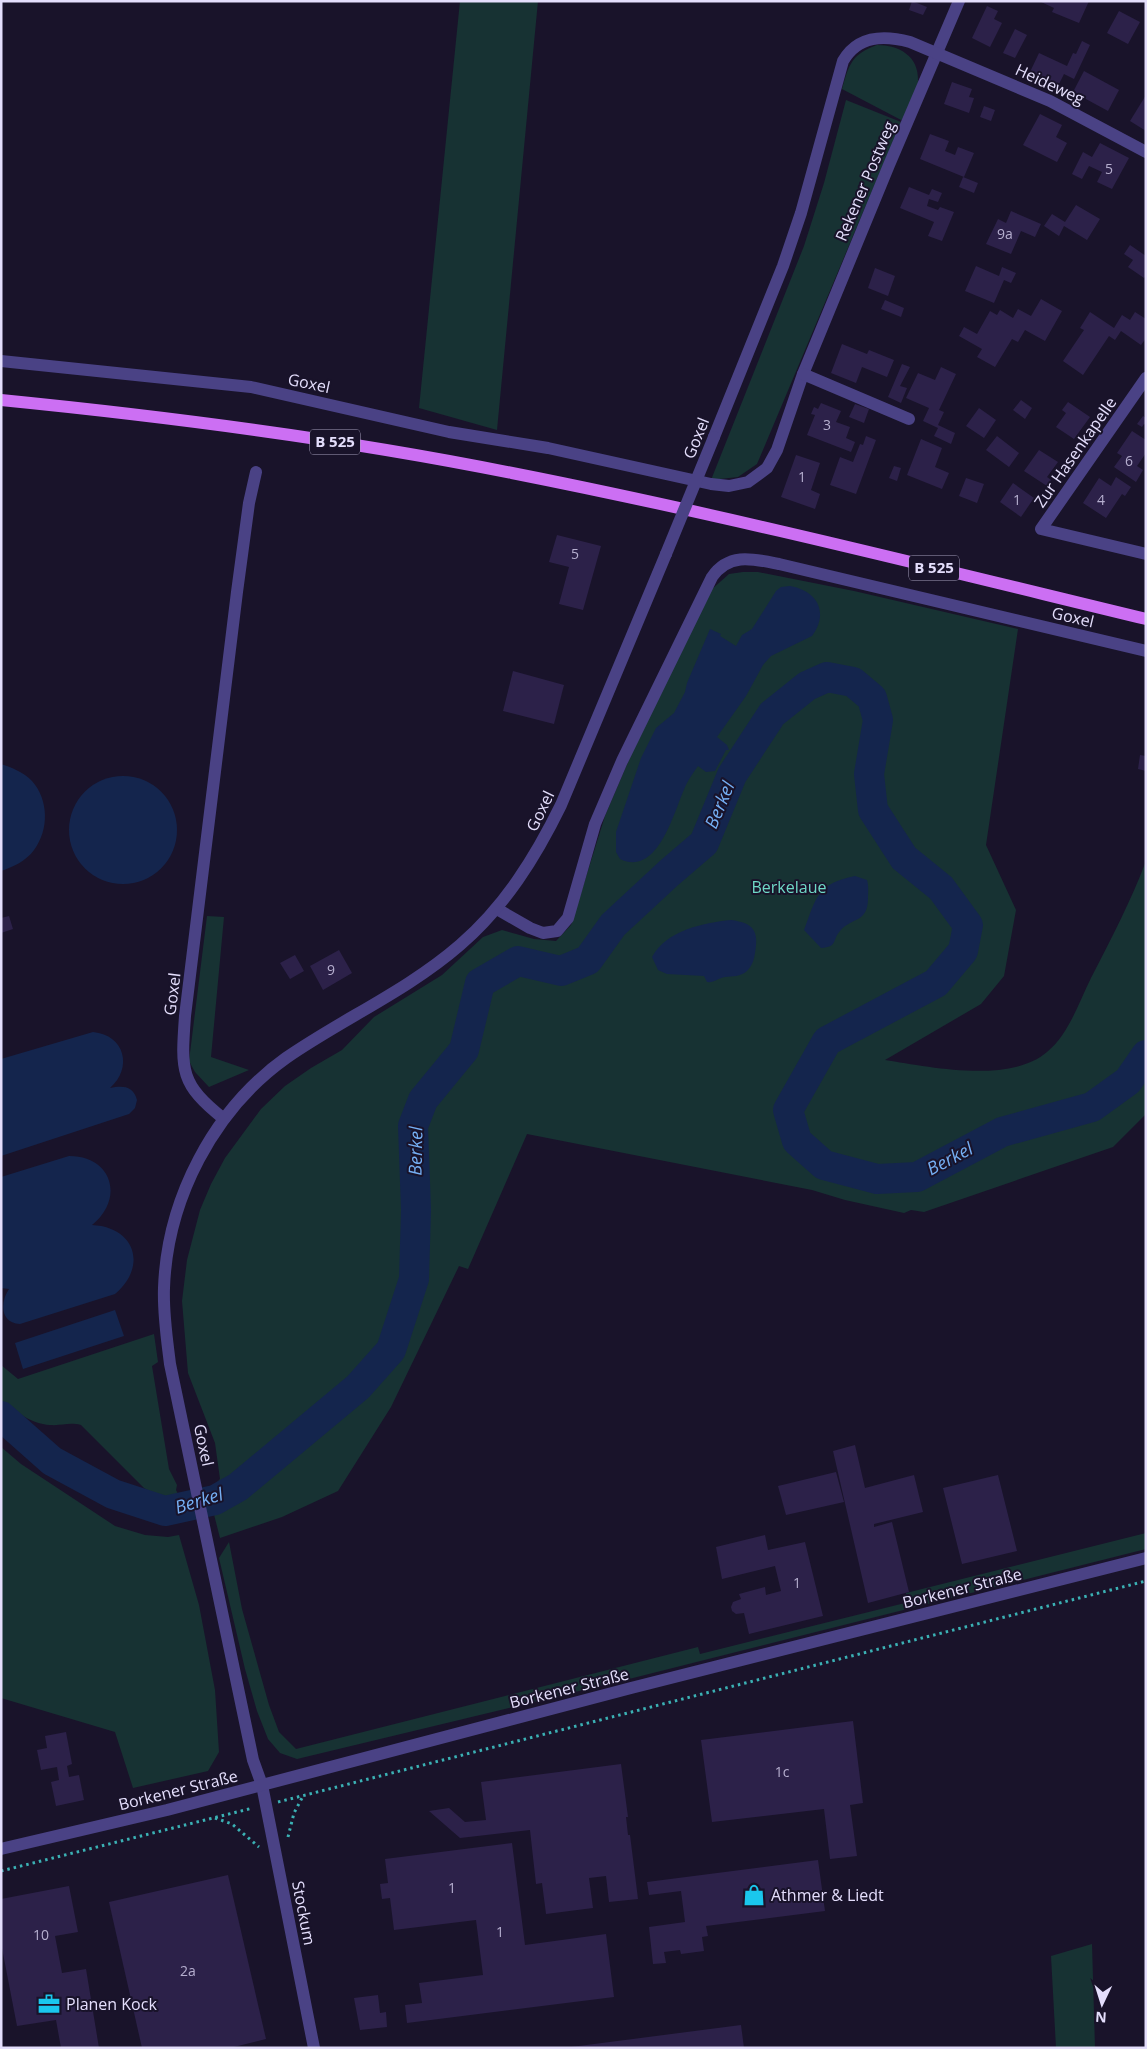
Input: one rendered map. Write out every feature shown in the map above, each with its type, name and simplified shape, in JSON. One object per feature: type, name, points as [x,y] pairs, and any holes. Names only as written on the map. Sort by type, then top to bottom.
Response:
[{"type":"main road","name":"B 525","points":[[1,400],[242,428],[510,472],[722,517],[1146,619]]},
{"type":"street","name":"Rekener Postweg","points":[[694,480],[729,486],[739,485],[758,476],[767,468],[777,450],[803,374],[959,1]]},
{"type":"street","name":"Goxel","points":[[262,1785],[253,1760],[165,1331],[164,1289],[166,1269],[171,1234],[182,1195],[203,1153],[224,1120],[246,1094],[273,1068],[308,1044],[426,971],[460,946],[497,909],[522,877],[542,844],[561,805],[783,266],[801,213],[838,77],[847,54],[852,48],[863,41],[875,37],[892,37],[938,53]]},
{"type":"street","name":"Heideweg","points":[[938,53],[1050,101],[1146,152]]},
{"type":"street","name":"Goxel","points":[[1,361],[251,387],[449,432],[548,448],[694,480]]},
{"type":"street","points":[[803,374],[909,419]]},
{"type":"street","name":"Zur Hasenkapelle","points":[[1146,378],[1041,529],[1146,554]]},
{"type":"street","name":"Goxel","points":[[224,1120],[197,1096],[186,1078],[182,1052],[237,592],[249,502],[256,472]]},
{"type":"street","name":"Goxel","points":[[497,909],[530,928],[543,933],[557,931],[568,918],[596,824],[622,761],[712,577],[719,567],[735,560],[753,558],[1146,651]]},
{"type":"street","name":"Borkener Straße","points":[[1,1849],[167,1810],[641,1686],[1146,1558]]},
{"type":"street","name":"Stockum","points":[[262,1785],[314,2048]]},
{"type":"path","points":[[1,1871],[265,1805],[302,1798],[635,1710],[1146,1581]]},
{"type":"path","points":[[286,1842],[294,1813],[302,1798]]},
{"type":"path","points":[[215,1818],[232,1824],[278,1865]]},
{"type":"green space","points":[[460,1],[538,1],[497,430],[419,408]]},
{"type":"green space","points":[[877,45],[900,50],[915,65],[918,85],[903,121],[842,89],[853,61],[862,52]]},
{"type":"green space","points":[[846,100],[901,122],[757,464],[738,477],[711,480],[804,246],[824,183]]},
{"type":"green space","name":"Berkelaue","points":[[758,572],[854,591],[1018,629],[986,845],[1016,910],[1004,976],[981,1004],[885,1060],[946,1069],[991,1070],[1012,1068],[1031,1062],[1047,1052],[1055,1045],[1073,1017],[1146,861],[1146,1114],[1113,1147],[924,1212],[911,1210],[904,1213],[845,1200],[812,1190],[527,1134],[468,1269],[459,1266],[391,1407],[338,1491],[282,1517],[220,1538],[208,1491],[220,1479],[215,1443],[188,1373],[182,1301],[187,1260],[200,1210],[225,1158],[261,1109],[285,1086],[342,1050],[374,1017],[442,975],[483,937],[502,930],[534,939],[556,941],[571,925],[605,816],[665,675],[711,590],[729,574]]},
{"type":"green space","points":[[207,916],[224,917],[211,1057],[249,1070],[209,1087],[195,1072],[189,1061]]},
{"type":"green space","points":[[154,1334],[158,1362],[152,1366],[169,1469],[177,1485],[176,1490],[179,1496],[160,1497],[144,1488],[81,1425],[50,1425],[36,1422],[1,1400],[1,1365],[18,1379]]},
{"type":"green space","points":[[1,1447],[21,1464],[115,1526],[145,1535],[168,1537],[179,1535],[199,1605],[215,1690],[219,1752],[208,1771],[133,1788],[115,1732],[1,1698]]},
{"type":"green space","points":[[1146,1533],[1146,1549],[629,1679],[297,1759],[280,1753],[268,1739],[257,1711],[245,1669],[219,1558],[229,1542],[242,1609],[269,1705],[279,1732],[296,1749],[698,1647],[700,1654],[905,1603],[906,1593]]},
{"type":"green space","points":[[1092,1944],[1095,2048],[1056,2048],[1051,1956]]},
{"type":"water","points":[[790,586],[808,593],[818,604],[820,619],[812,636],[771,656],[763,665],[746,696],[717,737],[727,745],[729,750],[726,750],[715,771],[706,772],[698,766],[687,783],[664,837],[656,849],[646,858],[634,862],[620,859],[616,852],[616,832],[641,758],[656,728],[674,713],[685,692],[710,629],[721,634],[720,636],[736,646],[742,635],[752,629],[776,591],[781,587]]},
{"type":"water","points":[[1,764],[18,771],[32,781],[42,797],[45,815],[42,833],[34,850],[19,863],[1,871]]},
{"type":"water","points":[[123,776],[144,780],[161,792],[173,809],[177,830],[173,851],[161,868],[144,880],[123,884],[102,880],[85,868],[73,851],[69,830],[73,809],[85,792],[102,780]]},
{"type":"water","points":[[855,876],[867,880],[868,900],[865,913],[840,931],[832,945],[821,948],[804,930],[812,908],[820,893],[826,888],[842,879]]},
{"type":"water","points":[[731,920],[745,923],[753,929],[755,934],[756,945],[753,963],[747,971],[736,976],[707,982],[704,976],[667,974],[658,970],[652,957],[667,940],[687,929]]},
{"type":"water","points":[[93,1032],[104,1034],[119,1046],[123,1062],[122,1071],[110,1088],[123,1087],[130,1089],[137,1100],[135,1108],[129,1114],[1,1156],[1,1059]]},
{"type":"water","points":[[69,1156],[84,1158],[95,1163],[104,1171],[109,1180],[111,1191],[108,1203],[102,1214],[92,1225],[107,1227],[127,1240],[134,1260],[131,1272],[125,1283],[115,1294],[20,1324],[13,1323],[5,1316],[3,1306],[9,1289],[1,1288],[1,1177]]},
{"type":"water","points":[[115,1310],[124,1336],[23,1369],[15,1343]]},
{"type":"building","points":[[912,1],[927,7],[923,15],[909,10]]},
{"type":"building","points":[[1039,1],[1089,1],[1079,23],[1052,12],[1054,8]]},
{"type":"building","points":[[987,6],[998,11],[994,19],[1002,23],[990,47],[972,38]]},
{"type":"building","points":[[1119,11],[1140,22],[1128,44],[1107,33]]},
{"type":"building","points":[[1015,29],[1027,35],[1015,58],[1003,53]]},
{"type":"building","points":[[1082,41],[1090,45],[1074,79],[1064,74],[1058,86],[1030,72],[1039,53],[1067,66],[1073,53],[1076,54]]},
{"type":"building","points":[[1084,71],[1119,90],[1108,111],[1073,92]]},
{"type":"building","points":[[952,82],[972,89],[969,97],[974,98],[969,113],[944,104]]},
{"type":"building","points":[[1146,95],[1146,131],[1130,121]]},
{"type":"building","points":[[984,106],[995,110],[991,121],[980,117]]},
{"type":"building","points":[[1040,114],[1062,125],[1056,137],[1067,143],[1057,162],[1023,145]]},
{"type":"building","points":[[930,134],[949,141],[945,151],[955,155],[958,147],[974,153],[964,177],[920,159]]},
{"type":"building","points":[[1100,143],[1129,158],[1112,189],[1097,182],[1102,172],[1089,166],[1082,179],[1072,174],[1083,152],[1092,157]]},
{"type":"building","points":[[963,177],[978,183],[974,193],[959,187]]},
{"type":"building","points":[[909,187],[929,195],[932,189],[942,193],[938,202],[929,199],[927,206],[938,210],[940,207],[954,212],[942,241],[928,236],[934,222],[900,208]]},
{"type":"building","points":[[1076,205],[1100,219],[1087,240],[1064,226],[1059,236],[1044,226],[1052,214],[1065,222]]},
{"type":"building","points":[[1011,211],[1041,224],[1035,237],[1021,231],[1011,254],[986,244],[998,219],[1006,223]]},
{"type":"building","points":[[1130,245],[1146,256],[1146,276],[1144,278],[1128,267],[1133,260],[1124,254]]},
{"type":"building","points":[[976,266],[999,276],[1002,267],[1016,273],[1011,283],[1004,280],[994,303],[965,291]]},
{"type":"building","points":[[875,268],[895,276],[888,296],[868,288]]},
{"type":"building","points":[[1041,299],[1062,311],[1045,341],[1025,330],[1018,342],[1012,339],[995,367],[977,357],[982,349],[959,336],[964,327],[977,334],[990,311],[997,315],[1000,310],[1013,318],[1018,309],[1031,316]]},
{"type":"building","points":[[885,300],[904,308],[901,317],[881,309]]},
{"type":"building","points":[[1090,312],[1114,328],[1122,315],[1130,320],[1135,312],[1146,319],[1146,338],[1141,345],[1121,331],[1115,340],[1109,336],[1083,375],[1063,361],[1084,330],[1080,328]]},
{"type":"building","points":[[842,344],[867,354],[869,350],[894,360],[887,377],[862,367],[856,383],[831,373]]},
{"type":"building","points":[[902,364],[910,367],[900,386],[907,388],[901,403],[888,397]]},
{"type":"building","points":[[941,367],[956,374],[939,410],[944,412],[938,425],[955,433],[951,444],[934,436],[938,428],[923,421],[929,408],[906,398],[918,373],[935,380]]},
{"type":"building","points":[[1021,400],[1032,408],[1025,419],[1013,410]]},
{"type":"building","points":[[1068,402],[1090,417],[1074,439],[1056,427],[1066,413],[1062,410]]},
{"type":"building","points":[[821,403],[841,411],[836,422],[850,427],[846,438],[855,442],[851,452],[807,435],[815,415],[811,414],[814,407],[818,409]]},
{"type":"building","points":[[855,404],[869,409],[864,423],[849,417]]},
{"type":"building","points":[[979,408],[996,420],[984,438],[966,426]]},
{"type":"building","points":[[1143,416],[1146,418],[1146,425],[1144,424],[1142,427],[1137,424]]},
{"type":"building","points":[[1132,431],[1146,440],[1146,453],[1137,466],[1143,470],[1136,482],[1114,467],[1122,456],[1117,453]]},
{"type":"building","points":[[866,436],[876,440],[856,494],[830,485],[840,457],[853,462],[860,444],[863,445]]},
{"type":"building","points":[[997,436],[1019,453],[1009,467],[986,450]]},
{"type":"building","points":[[921,439],[942,448],[935,467],[949,473],[942,489],[907,475]]},
{"type":"building","points":[[1039,450],[1058,462],[1047,477],[1051,480],[1047,486],[1024,471]]},
{"type":"building","points":[[796,455],[820,463],[811,490],[820,494],[815,509],[781,497]]},
{"type":"building","points":[[894,466],[901,468],[897,481],[889,478]]},
{"type":"building","points":[[1116,477],[1131,487],[1125,496],[1122,494],[1106,518],[1083,503],[1099,478],[1111,486]]},
{"type":"building","points":[[966,478],[984,484],[977,503],[959,496]]},
{"type":"building","points":[[1013,483],[1034,498],[1021,517],[1000,502]]},
{"type":"building","points":[[557,535],[601,546],[583,610],[559,604],[569,567],[549,562]]},
{"type":"building","points":[[513,671],[564,685],[554,724],[503,711]]},
{"type":"building","points":[[1140,755],[1146,756],[1146,771],[1138,769]]},
{"type":"building","points":[[9,916],[13,929],[1,933],[1,918]]},
{"type":"building","points":[[339,950],[352,973],[323,990],[310,966]]},
{"type":"building","points":[[295,955],[304,971],[290,979],[280,963]]},
{"type":"building","points":[[855,1445],[865,1488],[914,1475],[923,1512],[874,1524],[874,1527],[892,1522],[909,1592],[868,1603],[833,1451]]},
{"type":"building","points":[[836,1472],[844,1502],[786,1515],[778,1486]]},
{"type":"building","points":[[998,1475],[1017,1551],[962,1564],[943,1488]]},
{"type":"building","points":[[765,1535],[768,1550],[805,1542],[823,1616],[749,1634],[744,1613],[736,1614],[732,1611],[731,1607],[733,1602],[741,1599],[739,1594],[765,1587],[766,1595],[781,1591],[775,1566],[722,1579],[716,1547]]},
{"type":"building","points":[[853,1721],[863,1803],[850,1805],[857,1856],[830,1859],[824,1809],[712,1822],[701,1740]]},
{"type":"building","points":[[66,1732],[72,1764],[67,1766],[69,1777],[79,1775],[84,1800],[56,1806],[51,1782],[59,1780],[57,1767],[41,1770],[37,1750],[47,1748],[45,1736]]},
{"type":"building","points":[[621,1764],[628,1817],[626,1817],[628,1835],[630,1835],[638,1899],[609,1902],[606,1876],[589,1878],[593,1908],[546,1914],[542,1883],[536,1884],[530,1830],[460,1838],[429,1811],[449,1808],[465,1822],[486,1820],[481,1782]]},
{"type":"building","points":[[512,1843],[525,1945],[606,1934],[614,1997],[407,2023],[405,2005],[422,2003],[419,1983],[483,1975],[476,1920],[394,1930],[390,1898],[382,1899],[380,1884],[388,1883],[385,1859]]},
{"type":"building","points":[[818,1860],[825,1911],[706,1926],[708,1936],[702,1937],[704,1951],[681,1954],[680,1950],[664,1952],[666,1963],[653,1964],[649,1927],[685,1922],[681,1891],[649,1895],[647,1882]]},
{"type":"building","points":[[228,1875],[266,2039],[230,2048],[142,2048],[109,1902]]},
{"type":"building","points":[[69,1886],[78,1932],[55,1936],[62,1973],[86,1969],[99,2048],[61,2048],[56,2020],[17,2026],[1,1943],[1,1899]]},
{"type":"building","points":[[378,1995],[380,2013],[386,2012],[387,2027],[360,2030],[354,1998]]},
{"type":"building","points":[[741,2025],[744,2048],[571,2048],[571,2047]]},
{"type":"waterway","name":"Berkel","points":[[1,1416],[52,1461],[113,1494],[165,1511],[215,1500],[238,1487],[358,1387],[391,1350],[414,1279],[416,1210],[413,1126],[423,1100],[464,1050],[480,983],[518,961],[561,971],[588,960],[613,925],[704,843],[732,775],[772,714],[807,686],[827,677],[853,682],[872,698],[878,720],[869,774],[873,810],[904,858],[941,888],[968,925],[963,951],[936,983],[827,1041],[788,1110],[797,1141],[824,1165],[877,1179],[917,1177],[1002,1132],[1092,1107],[1128,1081],[1146,1055]]},
{"type":"place","name":"Athmer & Liedt","points":[[754,1895]]},
{"type":"place","name":"Planen Kock","points":[[49,2004]]}]
